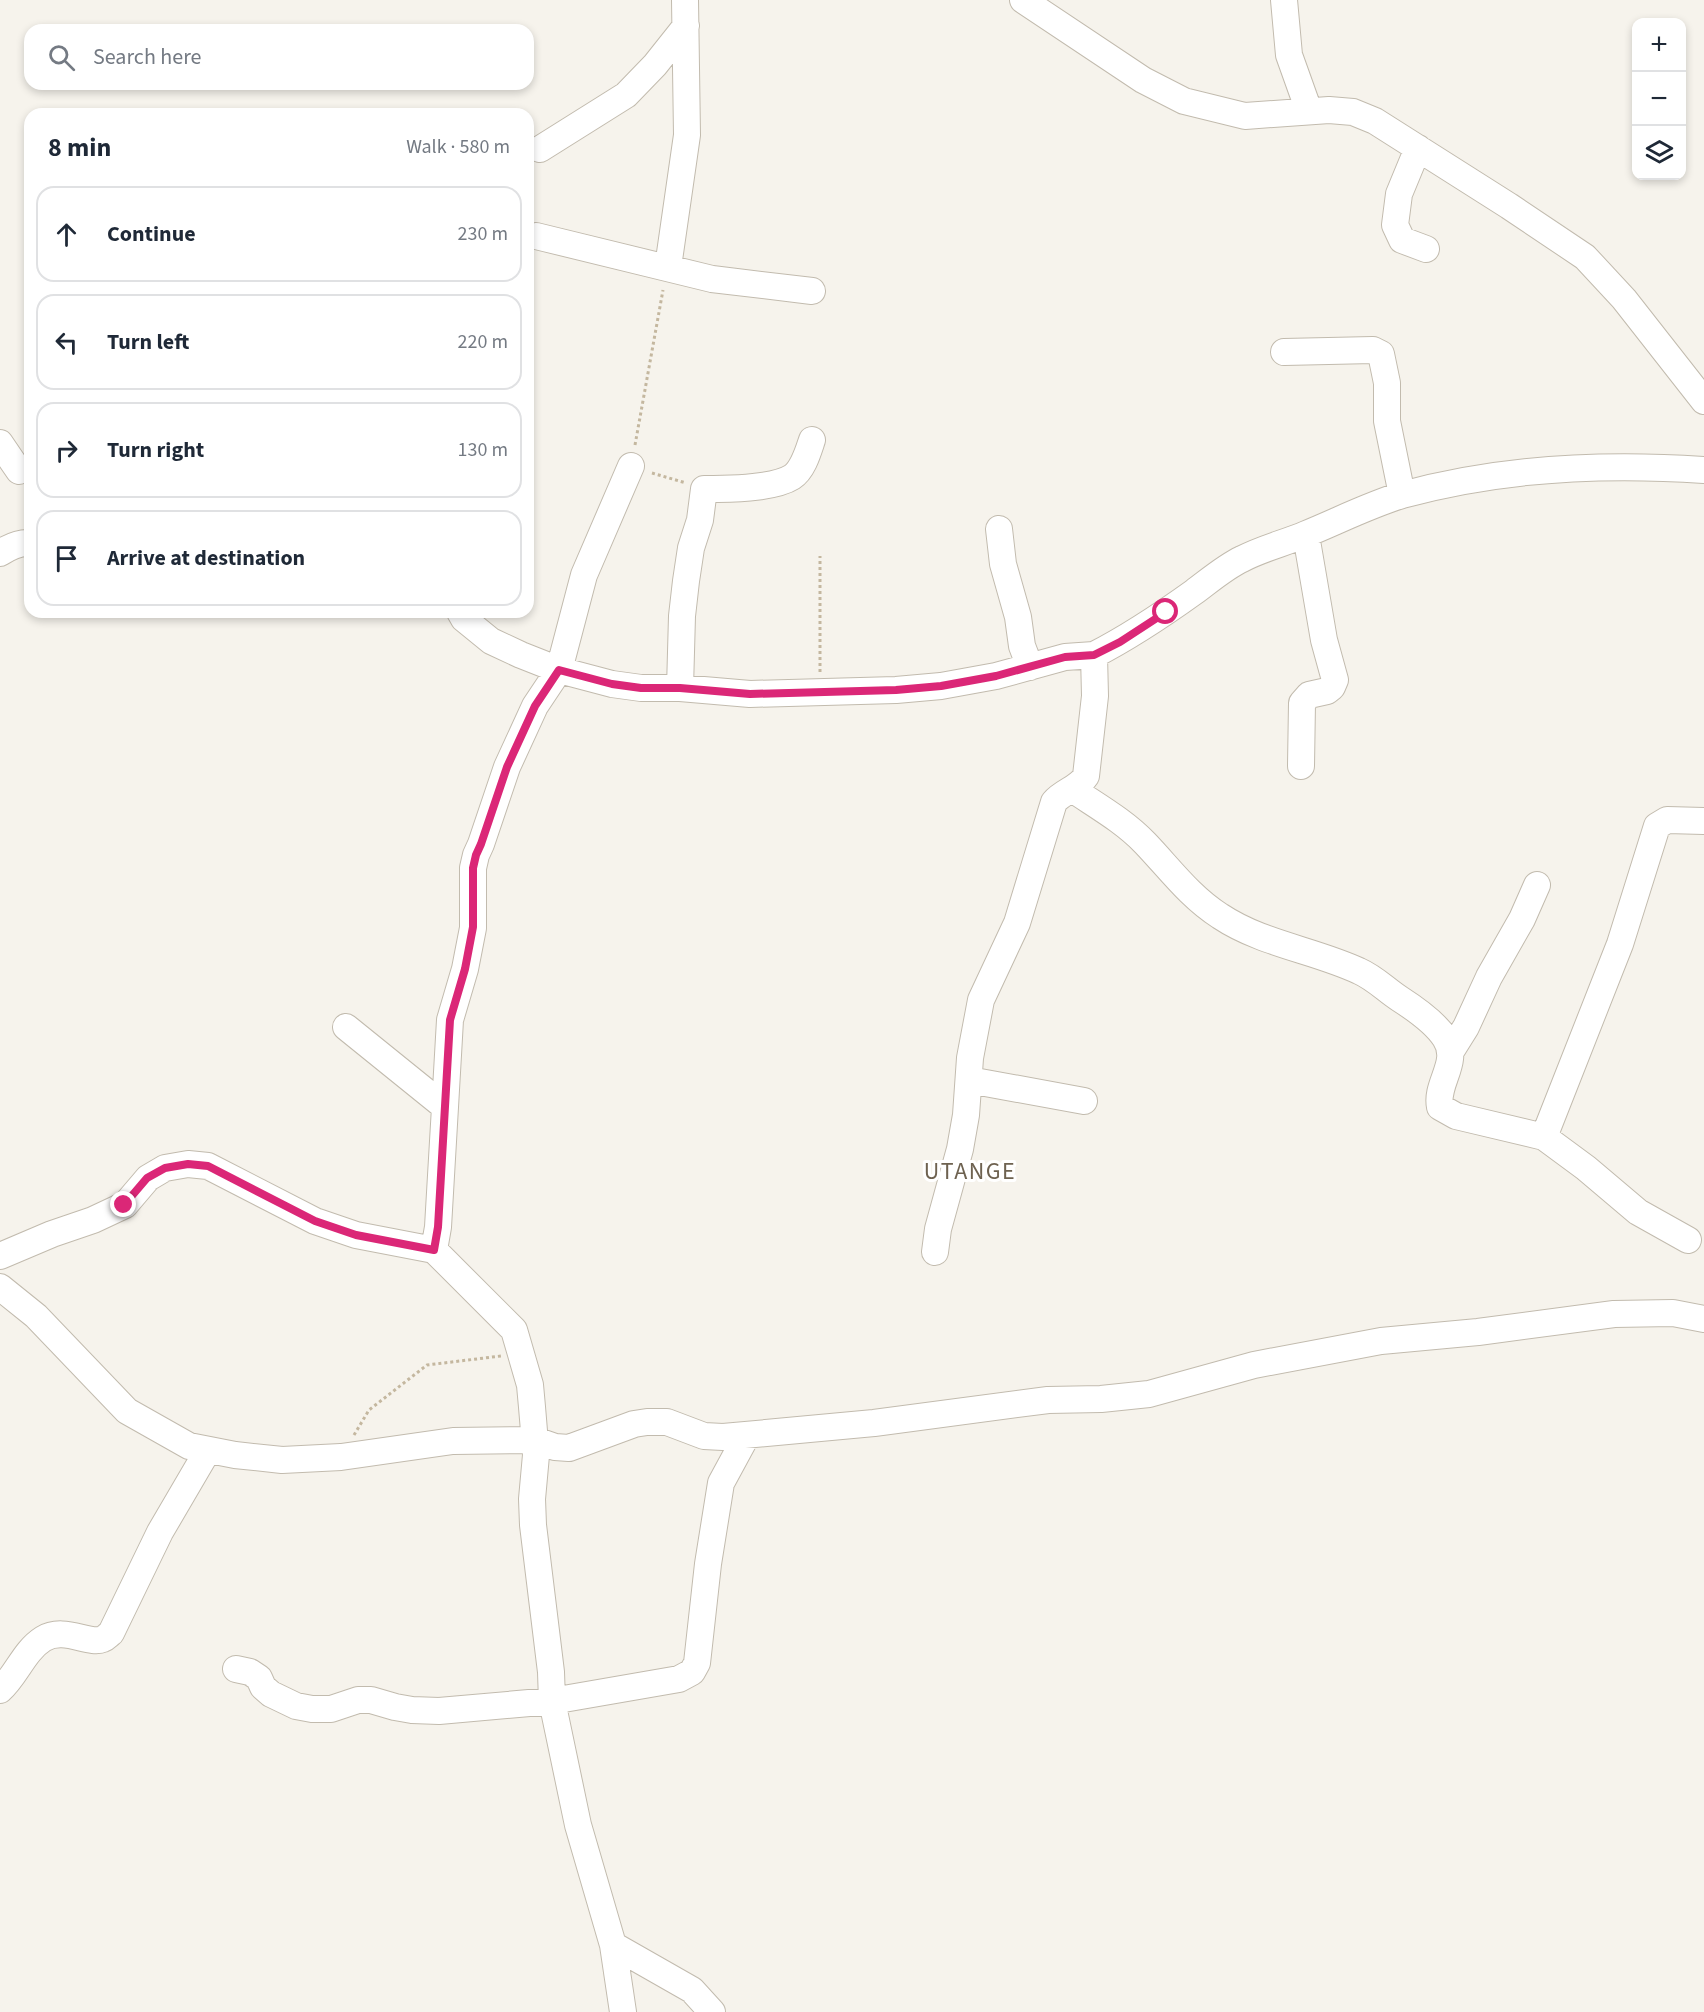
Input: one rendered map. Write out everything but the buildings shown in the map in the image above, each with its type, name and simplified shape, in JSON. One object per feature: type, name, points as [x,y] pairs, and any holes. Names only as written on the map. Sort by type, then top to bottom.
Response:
[{"type":"street","points":[[668,267],[687,135],[685,0]]},
{"type":"street","points":[[1023,0],[1143,80],[1184,101],[1245,116],[1309,111],[1353,112],[1375,121],[1585,257],[1630,306],[1704,401]]},
{"type":"street","points":[[1284,0],[1288,55],[1309,111]]},
{"type":"street","points":[[540,149],[626,95],[655,65],[686,26]]},
{"type":"street","points":[[1418,148],[1398,194],[1395,225],[1402,240],[1426,249]]},
{"type":"street","points":[[536,236],[712,279],[812,291]]},
{"type":"street","points":[[1284,352],[1373,350],[1381,354],[1387,383],[1387,421],[1402,495]]},
{"type":"street","points":[[680,688],[682,616],[691,549],[700,520],[704,489],[740,489],[775,483],[793,477],[804,462],[812,441]]},
{"type":"street","points":[[0,443],[19,471]]},
{"type":"street","points":[[434,1250],[438,1227],[450,1020],[465,969],[473,927],[472,891],[476,855],[507,767],[535,706],[559,670],[584,575],[631,466]]},
{"type":"street","points":[[463,618],[490,641],[559,670],[612,684],[641,688],[680,688],[750,694],[941,686],[996,676],[1065,657],[1094,655],[1120,642],[1240,560],[1364,508],[1402,495],[1471,478],[1514,472],[1642,467],[1704,470]]},
{"type":"street","points":[[999,529],[1003,564],[1029,667]]},
{"type":"street","points":[[1301,766],[1302,703],[1310,695],[1327,691],[1335,680],[1324,640],[1306,534]]},
{"type":"street","points":[[0,553],[7,548],[24,543]]},
{"type":"street","points":[[935,1252],[938,1229],[960,1149],[970,1058],[981,1000],[1017,923],[1054,802],[1059,795],[1082,784],[1086,776],[1095,696],[1094,655]]},
{"type":"street","points":[[1072,789],[1121,822],[1144,842],[1169,871],[1219,916],[1244,930],[1360,971],[1416,1010],[1444,1037],[1450,1051],[1449,1069],[1438,1097],[1440,1107],[1456,1116],[1544,1137],[1586,1168],[1638,1212],[1688,1240]]},
{"type":"street","points":[[1544,1137],[1620,944],[1657,826],[1667,819],[1704,821]]},
{"type":"street","points":[[1450,1051],[1466,1027],[1489,977],[1522,920],[1537,885]]},
{"type":"street","points":[[346,1027],[445,1107]]},
{"type":"street","points":[[969,1080],[1084,1101]]},
{"type":"street","points":[[0,1256],[93,1220],[124,1205],[147,1178],[165,1168],[188,1164],[208,1166],[315,1221],[356,1235],[434,1250],[514,1330],[530,1385],[536,1455],[532,1499],[533,1526],[551,1672],[552,1701],[578,1825],[613,1945],[623,2012]]},
{"type":"street","points":[[0,1287],[36,1316],[127,1411],[189,1446],[282,1460],[341,1457],[453,1441],[535,1440],[555,1447],[569,1448],[647,1422],[667,1422],[704,1436],[723,1437],[874,1423],[1048,1400],[1101,1399],[1149,1394],[1254,1365],[1381,1341],[1478,1332],[1614,1314],[1673,1313],[1704,1319]]},
{"type":"street","points":[[236,1669],[250,1672],[259,1678],[263,1687],[271,1695],[296,1706],[331,1709],[358,1700],[371,1700],[412,1710],[439,1712],[552,1701],[687,1676],[697,1663],[708,1564],[721,1483],[747,1435]]},
{"type":"street","points":[[0,1690],[10,1681],[29,1653],[42,1639],[71,1634],[93,1640],[103,1639],[111,1633],[160,1532],[208,1450]]},
{"type":"street","points":[[613,1945],[692,1990],[712,2012]]},
{"type":"path","points":[[668,267],[631,466],[704,489]]},
{"type":"path","points":[[820,556],[820,692]]},
{"type":"path","points":[[341,1457],[369,1410],[428,1365],[522,1353]]},
{"type":"district","name":"UTANGE","points":[[970,1171]]},
{"type":"route","points":[[124,1205],[147,1178],[165,1168],[188,1164],[208,1166],[315,1221],[356,1235],[434,1250],[438,1227],[450,1020],[465,969],[473,927],[473,868],[507,767],[535,706],[559,670],[612,684],[641,688],[680,688],[750,694],[896,690],[941,686],[996,676],[1065,657],[1094,655],[1120,642],[1166,612]]}]
